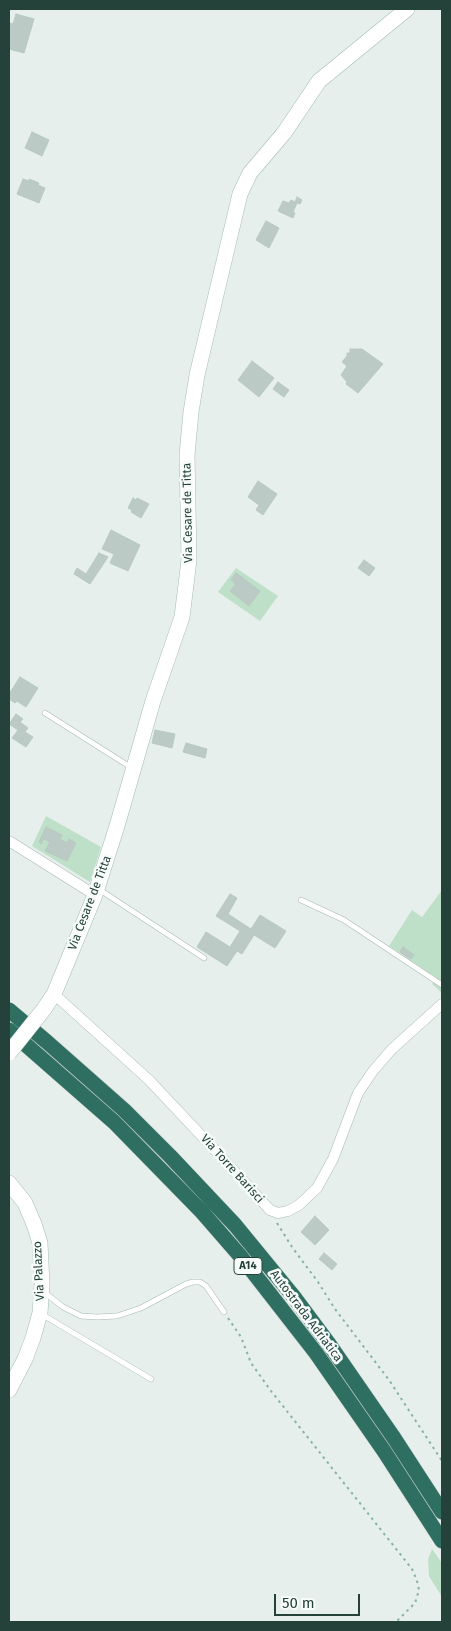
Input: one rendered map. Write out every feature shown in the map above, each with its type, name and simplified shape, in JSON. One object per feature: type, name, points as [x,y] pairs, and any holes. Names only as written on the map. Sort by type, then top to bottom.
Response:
[{"type":"highway","name":"Autostrada Adriatica","points":[[9,1010],[124,1110],[235,1225],[290,1291],[329,1344],[442,1512]]},
{"type":"highway","name":"Autostrada Adriatica","points":[[9,1030],[114,1122],[195,1205],[236,1251],[316,1352],[384,1451],[442,1541]]},
{"type":"street","name":"Via Cesare de Titta","points":[[9,1053],[54,994],[96,892],[134,770],[153,701],[182,617],[189,560],[187,455],[191,412],[197,375],[240,194],[250,173],[284,134],[319,81],[407,9]]},
{"type":"street","points":[[9,841],[96,892]]},
{"type":"street","name":"Via Torre Barisci","points":[[54,994],[149,1080],[270,1210],[278,1214],[298,1206],[317,1188],[333,1159],[358,1093],[373,1071],[392,1049],[442,1004]]},
{"type":"street","name":"Via Palazzo","points":[[9,1182],[25,1203],[40,1243],[42,1291],[40,1313],[33,1338],[25,1359],[9,1390]]},
{"type":"lane","points":[[46,714],[134,770]]},
{"type":"lane","points":[[96,892],[204,958]]},
{"type":"lane","points":[[301,900],[344,920],[442,985]]},
{"type":"lane","points":[[42,1291],[63,1307],[81,1316],[97,1318],[117,1316],[141,1308],[186,1284],[200,1282],[206,1286],[224,1312]]},
{"type":"lane","points":[[40,1313],[151,1379]]},
{"type":"path","points":[[273,1212],[276,1221],[292,1247],[335,1309],[389,1380],[442,1461]]},
{"type":"path","points":[[224,1312],[241,1337],[251,1363],[271,1392],[412,1569],[419,1590],[414,1603],[396,1622]]},
{"type":"green space","points":[[236,568],[278,596],[260,621],[218,592]]},
{"type":"green space","points":[[46,816],[101,847],[90,882],[32,846]]},
{"type":"green space","points":[[442,890],[442,993],[432,984],[437,978],[389,946],[412,910],[422,917]]},
{"type":"green space","points":[[432,1549],[442,1563],[442,1597],[429,1576],[428,1559]]},
{"type":"building","points":[[16,14],[34,19],[24,53],[9,49],[9,23],[13,24]]},
{"type":"building","points":[[32,132],[49,140],[42,156],[25,148]]},
{"type":"building","points":[[23,179],[39,183],[38,185],[45,188],[39,203],[17,194]]},
{"type":"building","points":[[297,197],[302,200],[300,204],[297,203],[293,212],[295,213],[293,218],[278,211],[283,201],[289,203],[291,200],[295,202]]},
{"type":"building","points":[[266,221],[279,228],[269,248],[256,240]]},
{"type":"building","points":[[350,349],[362,349],[383,364],[358,393],[346,384],[347,382],[341,375],[347,366],[342,362],[347,353],[350,353]]},
{"type":"building","points":[[252,361],[274,378],[259,397],[238,380]]},
{"type":"building","points":[[278,382],[289,390],[284,397],[273,389]]},
{"type":"building","points":[[258,481],[277,494],[263,515],[256,510],[259,505],[248,497]]},
{"type":"building","points":[[133,498],[149,504],[141,518],[128,508]]},
{"type":"building","points":[[111,530],[140,545],[128,571],[110,563],[114,554],[102,549]]},
{"type":"building","points":[[99,553],[108,557],[90,584],[74,574],[77,568],[86,574]]},
{"type":"building","points":[[364,560],[375,568],[369,576],[358,568]]},
{"type":"building","points":[[236,573],[260,591],[249,606],[230,591],[236,584],[231,580]]},
{"type":"building","points":[[20,677],[38,688],[26,707],[17,701],[15,703],[9,699],[11,696],[9,694]]},
{"type":"building","points":[[16,714],[23,719],[20,722],[28,728],[25,732],[33,737],[26,747],[12,738],[18,730],[9,724]]},
{"type":"building","points":[[155,730],[175,734],[172,748],[152,743]]},
{"type":"building","points":[[186,743],[207,749],[205,758],[183,752]]},
{"type":"building","points":[[46,827],[62,835],[60,839],[67,843],[69,839],[76,843],[67,861],[45,851],[50,842],[44,839],[41,844],[39,842]]},
{"type":"building","points":[[230,894],[237,898],[228,914],[251,929],[260,915],[286,931],[275,948],[254,935],[242,954],[237,951],[227,966],[197,947],[206,932],[230,947],[240,931],[216,916]]},
{"type":"building","points":[[403,947],[414,955],[411,959],[400,952]]},
{"type":"building","points":[[315,1216],[329,1230],[315,1245],[301,1232]]},
{"type":"building","points":[[324,1253],[337,1264],[332,1270],[319,1259]]}]
